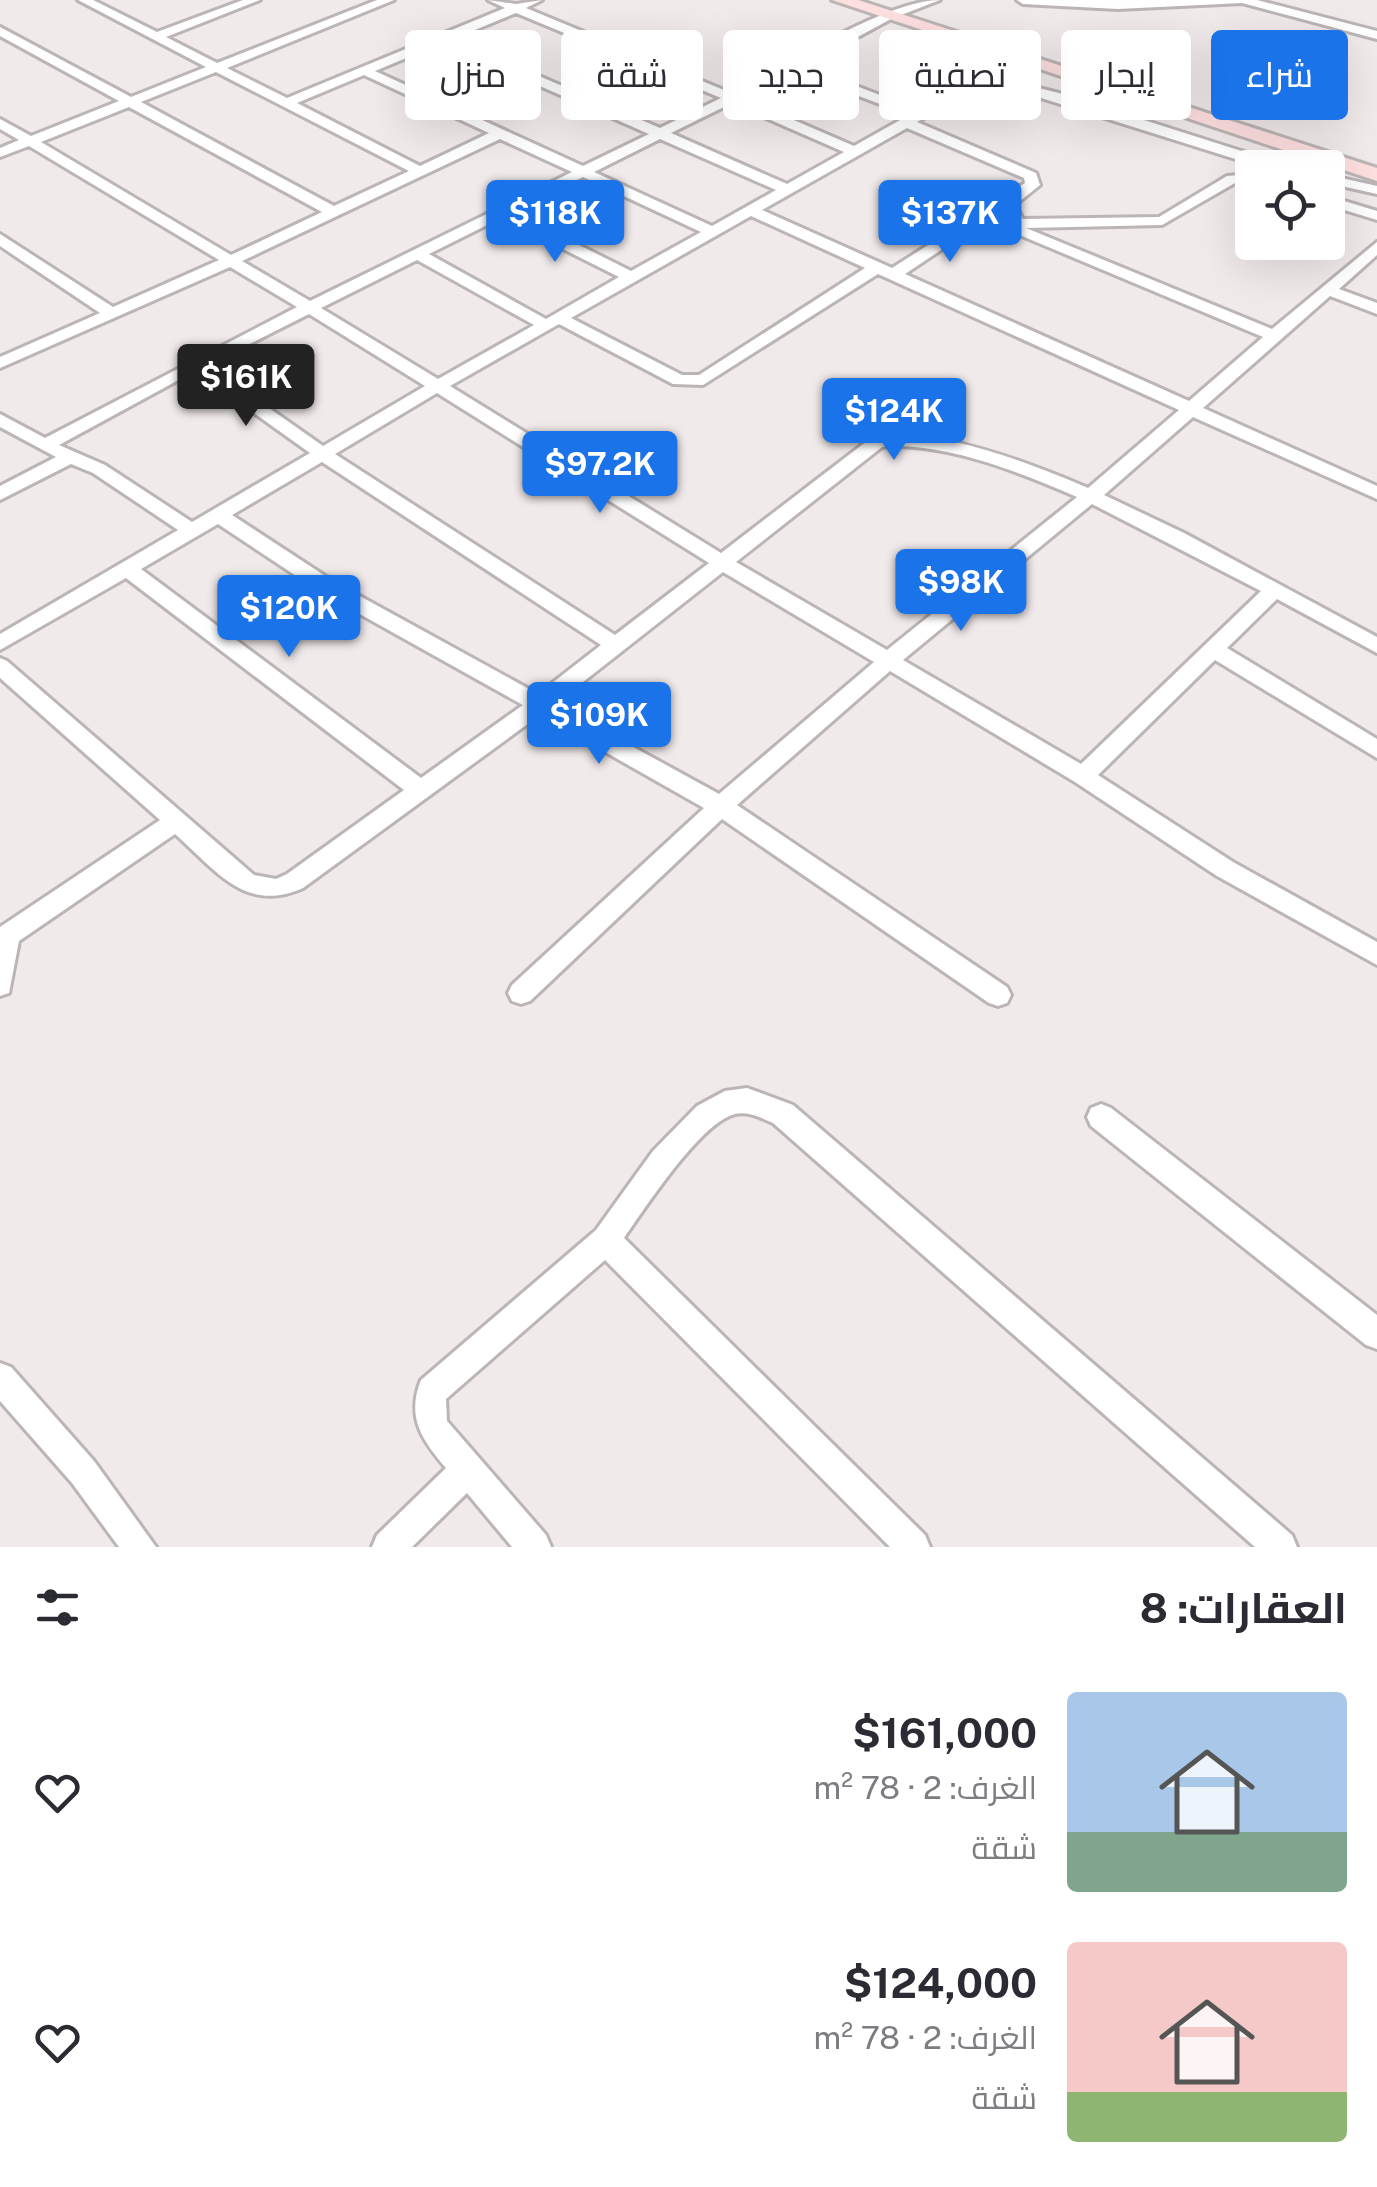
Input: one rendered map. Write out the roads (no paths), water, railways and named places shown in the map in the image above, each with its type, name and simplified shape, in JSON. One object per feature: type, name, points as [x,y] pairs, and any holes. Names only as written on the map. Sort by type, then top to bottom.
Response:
[{"type":"main road","points":[[841,0],[1377,163]]},
{"type":"main road","points":[[870,0],[939,30]]},
{"type":"main road","points":[[1041,67],[1377,176]]},
{"type":"street","points":[[84,0],[418,170]]},
{"type":"street","points":[[214,0],[232,9]]},
{"type":"street","points":[[155,36],[254,0]]},
{"type":"street","points":[[0,153],[388,0]]},
{"type":"street","points":[[494,0],[723,95]]},
{"type":"street","points":[[462,30],[536,0]]},
{"type":"street","points":[[859,32],[894,13],[934,0]]},
{"type":"street","points":[[1023,0],[1118,5],[1242,0],[1377,35]]},
{"type":"street","points":[[0,31],[331,211]]},
{"type":"street","points":[[284,104],[405,53]]},
{"type":"street","points":[[363,70],[714,232]]},
{"type":"street","points":[[541,82],[789,190]]},
{"type":"street","points":[[1041,93],[1235,154]]},
{"type":"street","points":[[45,446],[196,364],[723,101]]},
{"type":"street","points":[[781,120],[856,152]]},
{"type":"street","points":[[0,643],[436,387],[912,120]]},
{"type":"street","points":[[916,120],[1032,176],[1033,185],[1014,196],[1008,205],[1017,222]]},
{"type":"street","points":[[0,123],[311,308],[720,562],[1084,776],[1225,869],[1377,954]]},
{"type":"street","points":[[0,363],[228,262],[502,133]]},
{"type":"street","points":[[1345,183],[1377,190]]},
{"type":"street","points":[[416,254],[554,322],[693,383],[971,224],[1162,222],[1235,184]]},
{"type":"street","points":[[1345,206],[1377,216]]},
{"type":"street","points":[[498,211],[633,278]]},
{"type":"street","points":[[752,211],[1377,493]]},
{"type":"street","points":[[996,221],[1274,336]]},
{"type":"street","points":[[0,238],[110,312]]},
{"type":"street","points":[[521,993],[720,806],[888,660],[1092,494],[1377,247]]},
{"type":"street","points":[[1328,290],[1377,309]]},
{"type":"street","points":[[196,364],[324,455],[616,645]]},
{"type":"street","points":[[0,420],[136,491],[191,530]]},
{"type":"street","points":[[0,666],[248,884],[277,890],[296,881],[540,704],[877,442],[896,438],[984,458],[1092,494],[1377,646]]},
{"type":"street","points":[[0,494],[72,456]]},
{"type":"street","points":[[218,514],[329,588],[720,806],[998,995]]},
{"type":"street","points":[[126,568],[422,791]]},
{"type":"street","points":[[1084,776],[1274,590]]},
{"type":"street","points":[[1214,650],[1377,750]]},
{"type":"street","points":[[0,985],[4,933],[178,820]]},
{"type":"street","points":[[534,1547],[434,1430],[428,1410],[432,1391],[606,1240],[664,1160],[707,1115],[725,1104],[748,1100],[783,1114],[1280,1547]]},
{"type":"street","points":[[1101,1117],[1377,1334]]},
{"type":"street","points":[[606,1240],[912,1547]]},
{"type":"street","points":[[0,1378],[82,1472],[138,1547]]},
{"type":"street","points":[[389,1547],[467,1470]]}]
